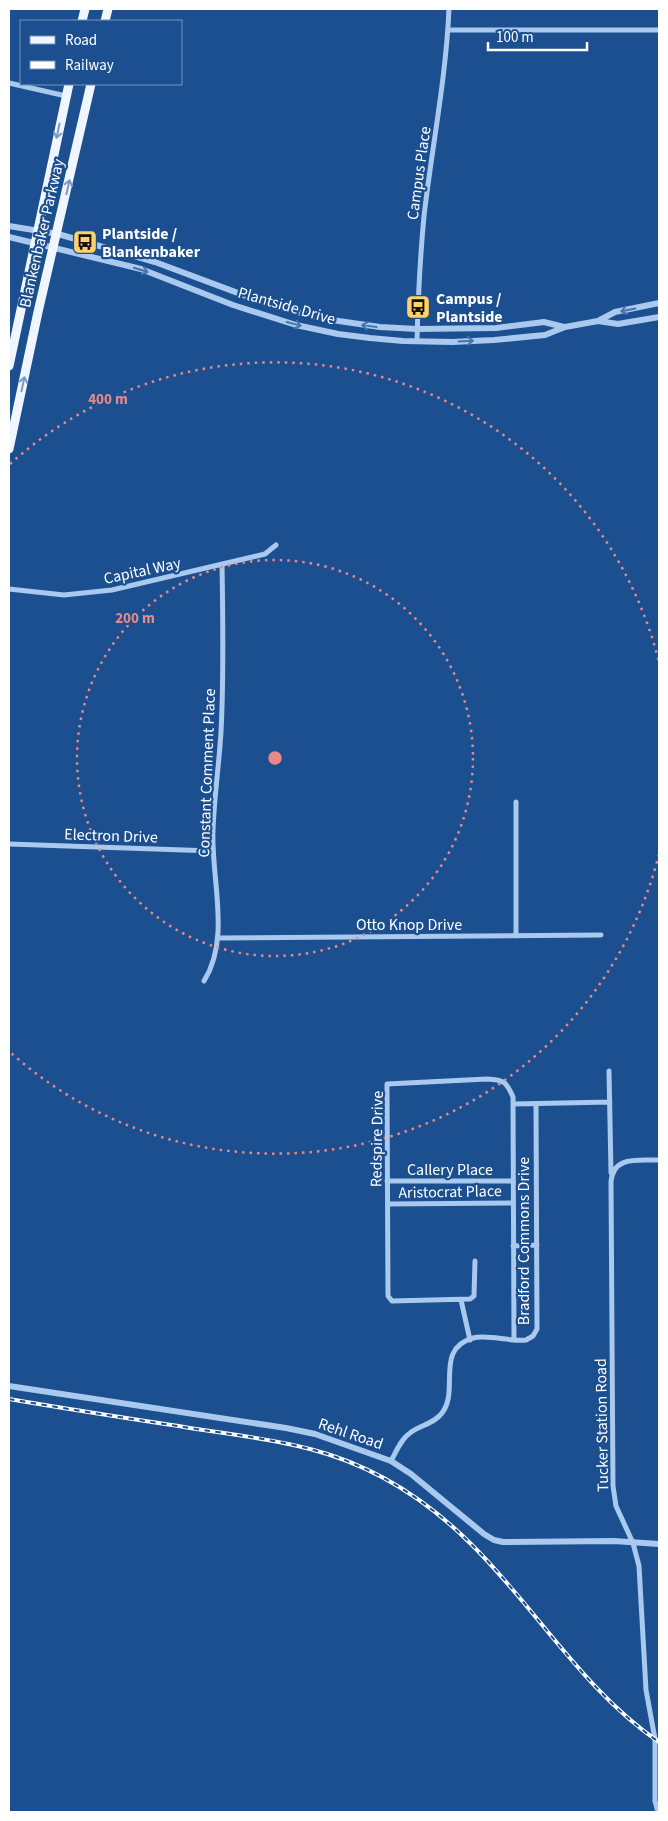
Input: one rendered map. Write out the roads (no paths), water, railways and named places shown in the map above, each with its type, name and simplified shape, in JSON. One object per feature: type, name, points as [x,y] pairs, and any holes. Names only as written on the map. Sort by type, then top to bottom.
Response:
[{"type":"main road","name":"Blankenbaker Parkway","points":[[9,366],[68,85]]},
{"type":"main road","name":"Blankenbaker Parkway","points":[[9,449],[38,312],[58,234],[91,85]]},
{"type":"street","name":"Campus Place","points":[[417,342],[420,258],[424,216],[448,30],[449,9]]},
{"type":"street","points":[[448,30],[659,30]]},
{"type":"street","points":[[9,83],[66,96]]},
{"type":"street","name":"Plantside Drive","points":[[9,226],[58,234],[155,262],[270,305],[299,313],[380,327],[417,330],[496,328],[544,322],[565,327]]},
{"type":"street","name":"Plantside Drive","points":[[9,237],[141,269],[262,315],[338,334],[417,342],[519,338],[545,335],[565,327],[598,321],[615,312],[659,304]]},
{"type":"street","points":[[209,295],[214,284]]},
{"type":"street","name":"Plantside Drive","points":[[598,321],[618,324],[659,316]]},
{"type":"street","name":"Capital Way","points":[[9,589],[64,595],[134,586],[265,554],[276,545]]},
{"type":"street","name":"Constant Comment Place","points":[[204,981],[213,961],[218,938],[213,830],[221,731],[223,665],[222,564]]},
{"type":"street","points":[[516,802],[516,936]]},
{"type":"street","name":"Electron Drive","points":[[9,844],[213,850]]},
{"type":"street","name":"Otto Knop Drive","points":[[218,938],[601,935]]},
{"type":"street","name":"Tucker Station Road","points":[[609,1071],[613,1486],[616,1506],[633,1543],[639,1566],[646,1690],[655,1739],[655,1801],[658,1812]]},
{"type":"street","name":"Redspire Drive","points":[[461,1300],[392,1301],[388,1296],[387,1084],[487,1079],[500,1080],[507,1084],[512,1097],[514,1340]]},
{"type":"street","points":[[512,1104],[610,1102]]},
{"type":"street","name":"Bradford Commons Drive","points":[[470,1340],[475,1338],[526,1340],[533,1336],[537,1329],[536,1104]]},
{"type":"street","points":[[611,1178],[614,1169],[621,1163],[659,1160]]},
{"type":"street","name":"Callery Place","points":[[387,1181],[513,1181]]},
{"type":"street","name":"Aristocrat Place","points":[[388,1204],[513,1203]]},
{"type":"street","points":[[513,1246],[537,1245]]},
{"type":"street","points":[[391,1461],[402,1441],[409,1433],[435,1420],[446,1409],[452,1355],[458,1346],[470,1340],[461,1300],[470,1300],[474,1296],[474,1261]]},
{"type":"street","name":"Rehl Road","points":[[9,1386],[315,1434],[391,1461],[411,1474],[484,1534],[494,1540],[520,1543],[606,1541],[659,1544]]},
{"type":"railway","points":[[9,1399],[279,1442],[333,1456],[376,1474],[417,1498],[436,1512],[471,1544],[495,1569],[583,1673],[632,1721],[659,1742]]},
{"type":"place","name":"Plantside / Blankenbaker","points":[[85,242]]},
{"type":"place","name":"Campus / Plantside","points":[[418,307]]}]
